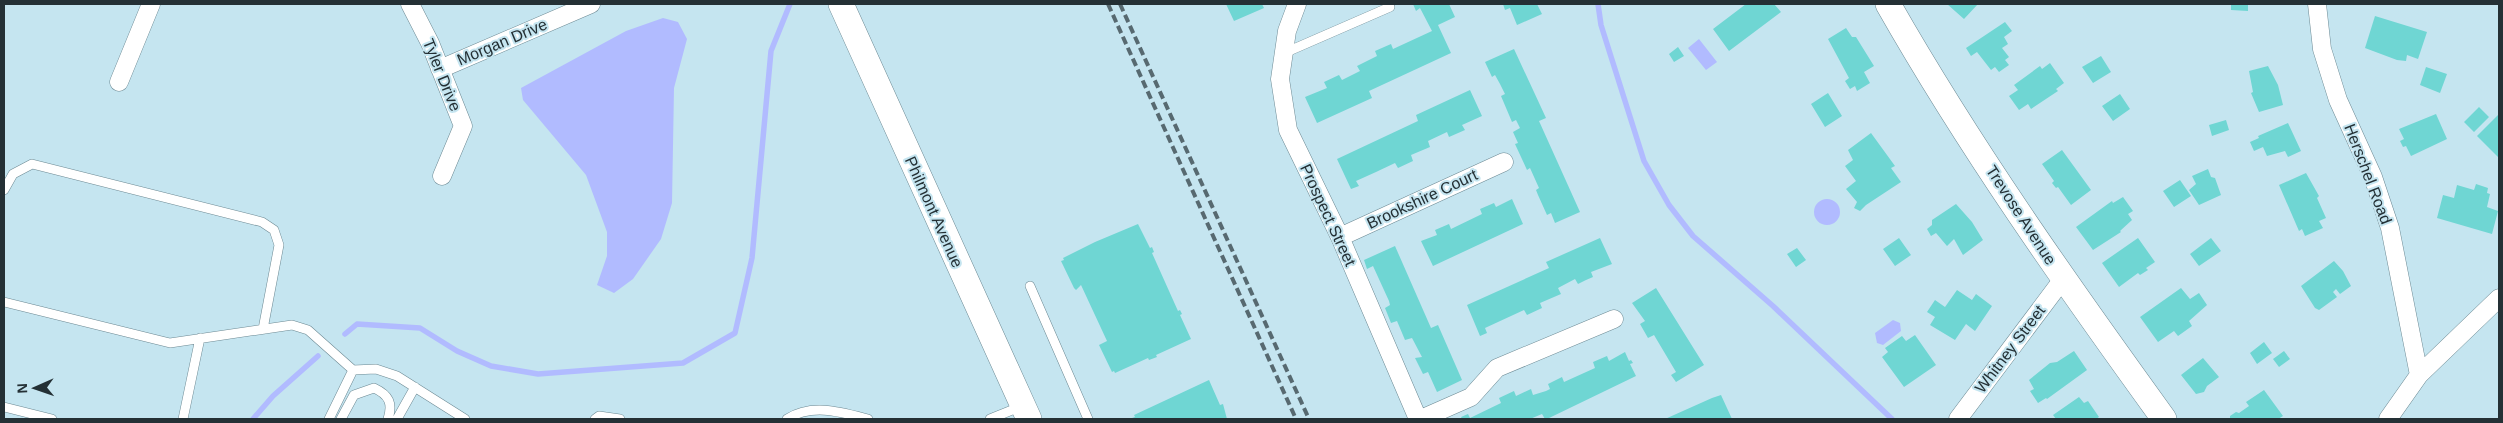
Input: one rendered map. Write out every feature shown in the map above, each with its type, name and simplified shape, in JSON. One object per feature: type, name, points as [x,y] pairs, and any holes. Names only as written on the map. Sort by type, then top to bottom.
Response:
[{"type":"street","points":[[120,82],[151,4]]},
{"type":"street","name":"Tyler Drive","points":[[410,4],[440,69],[463,126],[442,176]]},
{"type":"street","name":"Morgan Drive","points":[[440,69],[591,4]]},
{"type":"street","name":"Philmont Avenue","points":[[841,4],[1025,412]]},
{"type":"street","name":"Prospect Street","points":[[1297,4],[1287,31],[1282,54],[1280,79],[1288,130],[1340,237],[1420,419]]},
{"type":"street","name":"Trevose Avenue","points":[[1888,4],[1918,58],[2063,279],[2164,419]]},
{"type":"street","name":"Herschel Road","points":[[2317,4],[2322,49],[2338,100],[2373,177],[2390,228],[2419,375]]},
{"type":"street","name":"Brookshire Court","points":[[1340,237],[1504,162]]},
{"type":"street","name":"Whitney Street","points":[[1958,419],[2063,279]]},
{"type":"street","points":[[2388,419],[2419,375],[2499,298]]},
{"type":"street","points":[[1420,419],[1471,397],[1497,368],[1614,319]]},
{"type":"lane","points":[[1282,54],[1390,8]]},
{"type":"lane","points":[[4,190],[13,174],[32,164],[262,222],[274,230],[279,245],[264,329]]},
{"type":"lane","points":[[1030,286],[1088,419]]},
{"type":"lane","points":[[4,302],[170,342],[292,325],[308,330],[353,370],[376,369],[397,376],[465,419]]},
{"type":"lane","points":[[183,419],[200,338]]},
{"type":"lane","points":[[329,419],[353,370]]},
{"type":"lane","points":[[397,419],[416,387]]},
{"type":"lane","points":[[341,419],[354,395],[374,388],[384,393],[390,400],[391,409],[388,419]]},
{"type":"lane","points":[[4,407],[52,419]]},
{"type":"lane","points":[[788,419],[798,412],[830,409],[868,419]]},
{"type":"lane","points":[[990,419],[1025,412]]},
{"type":"lane","points":[[595,419],[599,416],[620,419]]},
{"type":"water","points":[[663,18],[678,22],[687,39],[674,88],[672,203],[661,239],[633,279],[614,293],[597,285],[607,256],[607,232],[586,175],[523,100],[521,88],[626,31]]},
{"type":"water","points":[[1699,39],[1717,62],[1706,70],[1688,48]]},
{"type":"water","points":[[1827,199],[1836,203],[1840,212],[1836,221],[1827,225],[1818,221],[1814,212],[1818,203]]},
{"type":"water","points":[[1893,320],[1900,323],[1901,331],[1883,345],[1877,343],[1875,333]]},
{"type":"building","points":[[1226,4],[1262,4],[1264,8],[1234,21]]},
{"type":"building","points":[[1413,4],[1449,4],[1455,17],[1438,25],[1451,53],[1369,91],[1372,98],[1317,123],[1305,97],[1327,88],[1324,82],[1339,75],[1342,80],[1360,71],[1357,66],[1377,56],[1375,51],[1391,44],[1393,49],[1432,31],[1420,8],[1416,11]]},
{"type":"building","points":[[1503,4],[1537,4],[1542,14],[1517,25],[1510,8],[1505,10]]},
{"type":"building","points":[[1746,4],[1774,4],[1781,12],[1729,51],[1713,29]]},
{"type":"building","points":[[1947,4],[1978,4],[1964,19]]},
{"type":"building","points":[[2231,4],[2248,4],[2248,11],[2231,10]]},
{"type":"building","points":[[2375,16],[2427,32],[2418,59],[2407,55],[2406,61],[2397,60],[2365,48]]},
{"type":"building","points":[[2005,22],[2012,31],[2004,37],[2008,44],[2002,48],[2009,57],[2005,60],[2009,65],[1999,72],[1995,67],[1991,70],[1977,52],[1971,56],[1966,48]]},
{"type":"building","points":[[1846,28],[1852,37],[1856,37],[1874,66],[1864,72],[1870,83],[1857,91],[1855,86],[1850,89],[1845,81],[1849,78],[1828,39]]},
{"type":"building","points":[[1678,47],[1684,56],[1674,62],[1669,54]]},
{"type":"building","points":[[1514,49],[1546,118],[1539,121],[1580,212],[1555,223],[1551,213],[1547,215],[1536,190],[1539,188],[1530,168],[1527,170],[1515,144],[1518,143],[1513,132],[1520,128],[1516,120],[1512,122],[1501,96],[1505,94],[1495,75],[1492,77],[1485,62]]},
{"type":"building","points":[[2101,56],[2111,72],[2093,83],[2082,67]]},
{"type":"building","points":[[2050,63],[2064,83],[2056,89],[2058,91],[2031,109],[2028,104],[2019,110],[2009,96],[2018,90],[2014,85],[2040,66],[2042,69]]},
{"type":"building","points":[[2268,66],[2278,85],[2283,105],[2259,112],[2251,93],[2253,92],[2249,71]]},
{"type":"building","points":[[2426,67],[2447,74],[2440,93],[2420,85]]},
{"type":"building","points":[[1470,90],[1482,116],[1462,125],[1465,130],[1449,137],[1447,132],[1428,141],[1430,147],[1411,155],[1413,161],[1398,168],[1395,163],[1356,181],[1359,186],[1351,189],[1337,159],[1418,121],[1416,115]]},
{"type":"building","points":[[1828,93],[1842,116],[1825,127],[1811,104]]},
{"type":"building","points":[[2120,94],[2130,109],[2113,121],[2102,106]]},
{"type":"building","points":[[2479,107],[2489,117],[2474,132],[2464,122]]},
{"type":"building","points":[[2436,114],[2447,139],[2411,156],[2406,146],[2403,147],[2400,141],[2404,139],[2399,129]]},
{"type":"building","points":[[2499,114],[2499,158],[2477,136]]},
{"type":"building","points":[[2226,120],[2229,130],[2212,136],[2209,125]]},
{"type":"building","points":[[2288,123],[2301,151],[2288,157],[2285,151],[2267,156],[2263,147],[2254,151],[2250,142],[2259,138],[2258,136]]},
{"type":"building","points":[[1871,133],[1895,166],[1891,168],[1901,182],[1860,211],[1854,208],[1857,202],[1846,189],[1856,181],[1845,166],[1853,160],[1848,150]]},
{"type":"building","points":[[2062,150],[2091,190],[2071,205],[2058,187],[2056,188],[2052,183],[2054,181],[2042,164]]},
{"type":"building","points":[[2208,169],[2211,177],[2215,178],[2221,195],[2199,205],[2189,190],[2196,184],[2192,176]]},
{"type":"building","points":[[2306,173],[2319,196],[2317,198],[2326,218],[2319,221],[2323,228],[2305,236],[2302,229],[2299,231],[2279,185]]},
{"type":"building","points":[[2180,180],[2191,196],[2174,207],[2163,191]]},
{"type":"building","points":[[2476,184],[2488,188],[2487,193],[2490,194],[2487,207],[2498,211],[2492,234],[2437,218],[2443,195],[2454,198],[2457,185],[2474,190]]},
{"type":"building","points":[[2123,197],[2133,211],[2128,214],[2132,220],[2121,232],[2093,250],[2076,227],[2112,201],[2113,203]]},
{"type":"building","points":[[1512,199],[1523,224],[1433,266],[1421,241],[1437,235],[1435,230],[1449,224],[1451,229],[1482,214],[1480,209],[1494,203],[1496,207]]},
{"type":"building","points":[[1956,204],[1972,222],[1983,240],[1963,255],[1954,239],[1947,246],[1936,233],[1931,236],[1927,229],[1932,225],[1932,220]]},
{"type":"building","points":[[1138,224],[1150,248],[1152,247],[1154,252],[1152,253],[1178,311],[1180,310],[1182,314],[1180,315],[1191,339],[1156,355],[1157,357],[1149,360],[1148,358],[1115,373],[1114,371],[1112,372],[1099,345],[1107,341],[1081,285],[1076,290],[1074,288],[1061,261],[1064,260],[1063,258],[1095,242]]},
{"type":"building","points":[[1600,238],[1612,264],[1591,272],[1593,277],[1578,284],[1575,279],[1558,288],[1561,294],[1540,303],[1542,308],[1527,315],[1524,310],[1485,328],[1487,333],[1480,336],[1467,305],[1549,268],[1546,262]]},
{"type":"building","points":[[1899,238],[1911,255],[1895,266],[1883,249]]},
{"type":"building","points":[[2138,238],[2155,262],[2146,268],[2148,270],[2140,275],[2138,273],[2119,287],[2102,263]]},
{"type":"building","points":[[2211,238],[2221,251],[2199,266],[2190,254]]},
{"type":"building","points":[[1395,246],[1431,328],[1438,325],[1462,380],[1437,392],[1428,372],[1423,374],[1415,358],[1422,357],[1412,338],[1405,340],[1397,321],[1391,323],[1385,308],[1390,305],[1389,301],[1373,266],[1367,269],[1364,260]]},
{"type":"building","points":[[1797,248],[1806,260],[1796,267],[1787,254]]},
{"type":"building","points":[[2334,261],[2343,271],[2351,286],[2340,294],[2336,289],[2333,292],[2337,297],[2319,310],[2315,308],[2301,286]]},
{"type":"building","points":[[1656,288],[1704,365],[1676,382],[1671,375],[1676,372],[1654,335],[1648,338],[1640,324],[1645,321],[1632,303]]},
{"type":"building","points":[[2181,288],[2190,299],[2199,293],[2207,305],[2189,321],[2192,326],[2178,336],[2174,331],[2158,342],[2140,317]]},
{"type":"building","points":[[1957,290],[1972,300],[1976,294],[1992,306],[1975,331],[1966,324],[1955,340],[1930,325],[1935,317],[1927,312],[1935,300],[1945,307]]},
{"type":"building","points":[[1915,335],[1936,365],[1904,387],[1882,357],[1888,352],[1885,348],[1902,336],[1906,341]]},
{"type":"building","points":[[2264,342],[2272,353],[2257,364],[2250,353]]},
{"type":"building","points":[[2074,351],[2087,370],[2047,399],[2038,403],[2030,391],[2034,389],[2029,380],[2050,363],[2057,362]]},
{"type":"building","points":[[2284,351],[2290,359],[2279,367],[2273,359]]},
{"type":"building","points":[[1625,352],[1629,361],[1631,360],[1633,363],[1630,364],[1636,376],[1547,419],[1542,414],[1530,419],[1462,419],[1461,417],[1468,414],[1470,418],[1501,403],[1499,398],[1514,391],[1516,396],[1531,389],[1533,395],[1546,391],[1550,389],[1548,384],[1562,377],[1564,382],[1595,368],[1593,362],[1607,356],[1609,361]]},
{"type":"building","points":[[2203,358],[2219,377],[2207,386],[2204,392],[2196,394],[2181,375]]},
{"type":"building","points":[[1209,380],[1220,405],[1223,404],[1227,419],[1129,419],[1135,417],[1134,415]]},
{"type":"building","points":[[2264,390],[2283,416],[2278,419],[2230,419],[2230,416],[2236,412],[2239,413],[2249,406],[2246,402]]},
{"type":"building","points":[[1721,395],[1732,419],[1665,419],[1712,398]]},
{"type":"building","points":[[2079,397],[2084,403],[2088,401],[2099,417],[2096,419],[2056,419],[2053,415]]},
{"type":"waterway","points":[[345,334],[357,324],[420,328],[457,351],[491,366],[538,374],[683,363],[735,333],[752,258],[771,51],[790,4]]},
{"type":"waterway","points":[[1598,4],[1601,25],[1644,161],[1669,205],[1693,236],[1773,306],[1892,419]]},
{"type":"waterway","points":[[253,419],[273,396],[318,356]]},
{"type":"railway","points":[[1108,4],[1296,419]]},
{"type":"railway","points":[[1120,4],[1309,419]]}]
